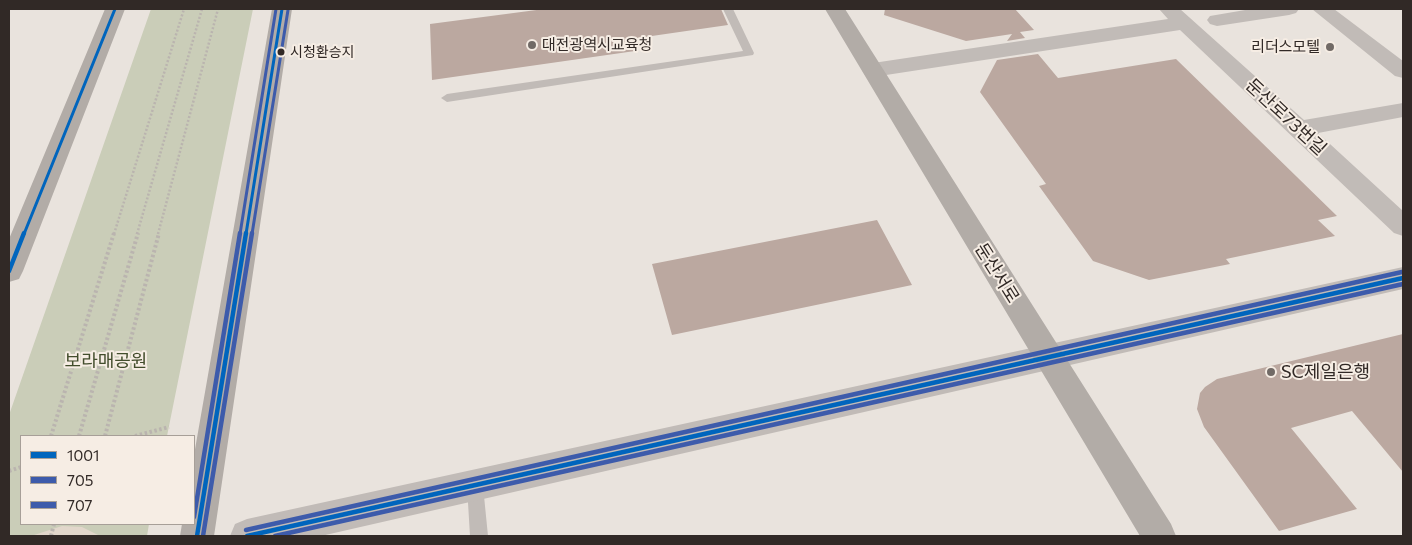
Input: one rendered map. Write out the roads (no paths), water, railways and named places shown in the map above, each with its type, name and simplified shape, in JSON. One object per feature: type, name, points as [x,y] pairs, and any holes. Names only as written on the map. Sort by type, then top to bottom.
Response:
[{"type":"street","points":[[12,258],[115,9]]},
{"type":"street","points":[[197,536],[282,9]]},
{"type":"street","name":"둔산서로","points":[[835,9],[1159,536]]},
{"type":"street","points":[[1217,20],[1289,9]]},
{"type":"street","points":[[1322,9],[1403,71]]},
{"type":"street","points":[[873,70],[1177,16]]},
{"type":"street","name":"둔산로73번길","points":[[1177,16],[1403,226]]},
{"type":"street","points":[[1299,129],[1403,110]]},
{"type":"street","points":[[247,536],[1403,278]]},
{"type":"lane","points":[[447,98],[749,53],[728,9]]},
{"type":"lane","points":[[475,486],[479,536]]},
{"type":"place","name":"대전광역시교육청","points":[[532,45]]},
{"type":"place","name":"리더스모텔","points":[[1330,47]]},
{"type":"place","name":"시청환승지","points":[[281,52]]},
{"type":"place","name":"SC제일은행","points":[[1271,372]]},
{"type":"park label","name":"보라매공원","points":[[106,361]]}]
